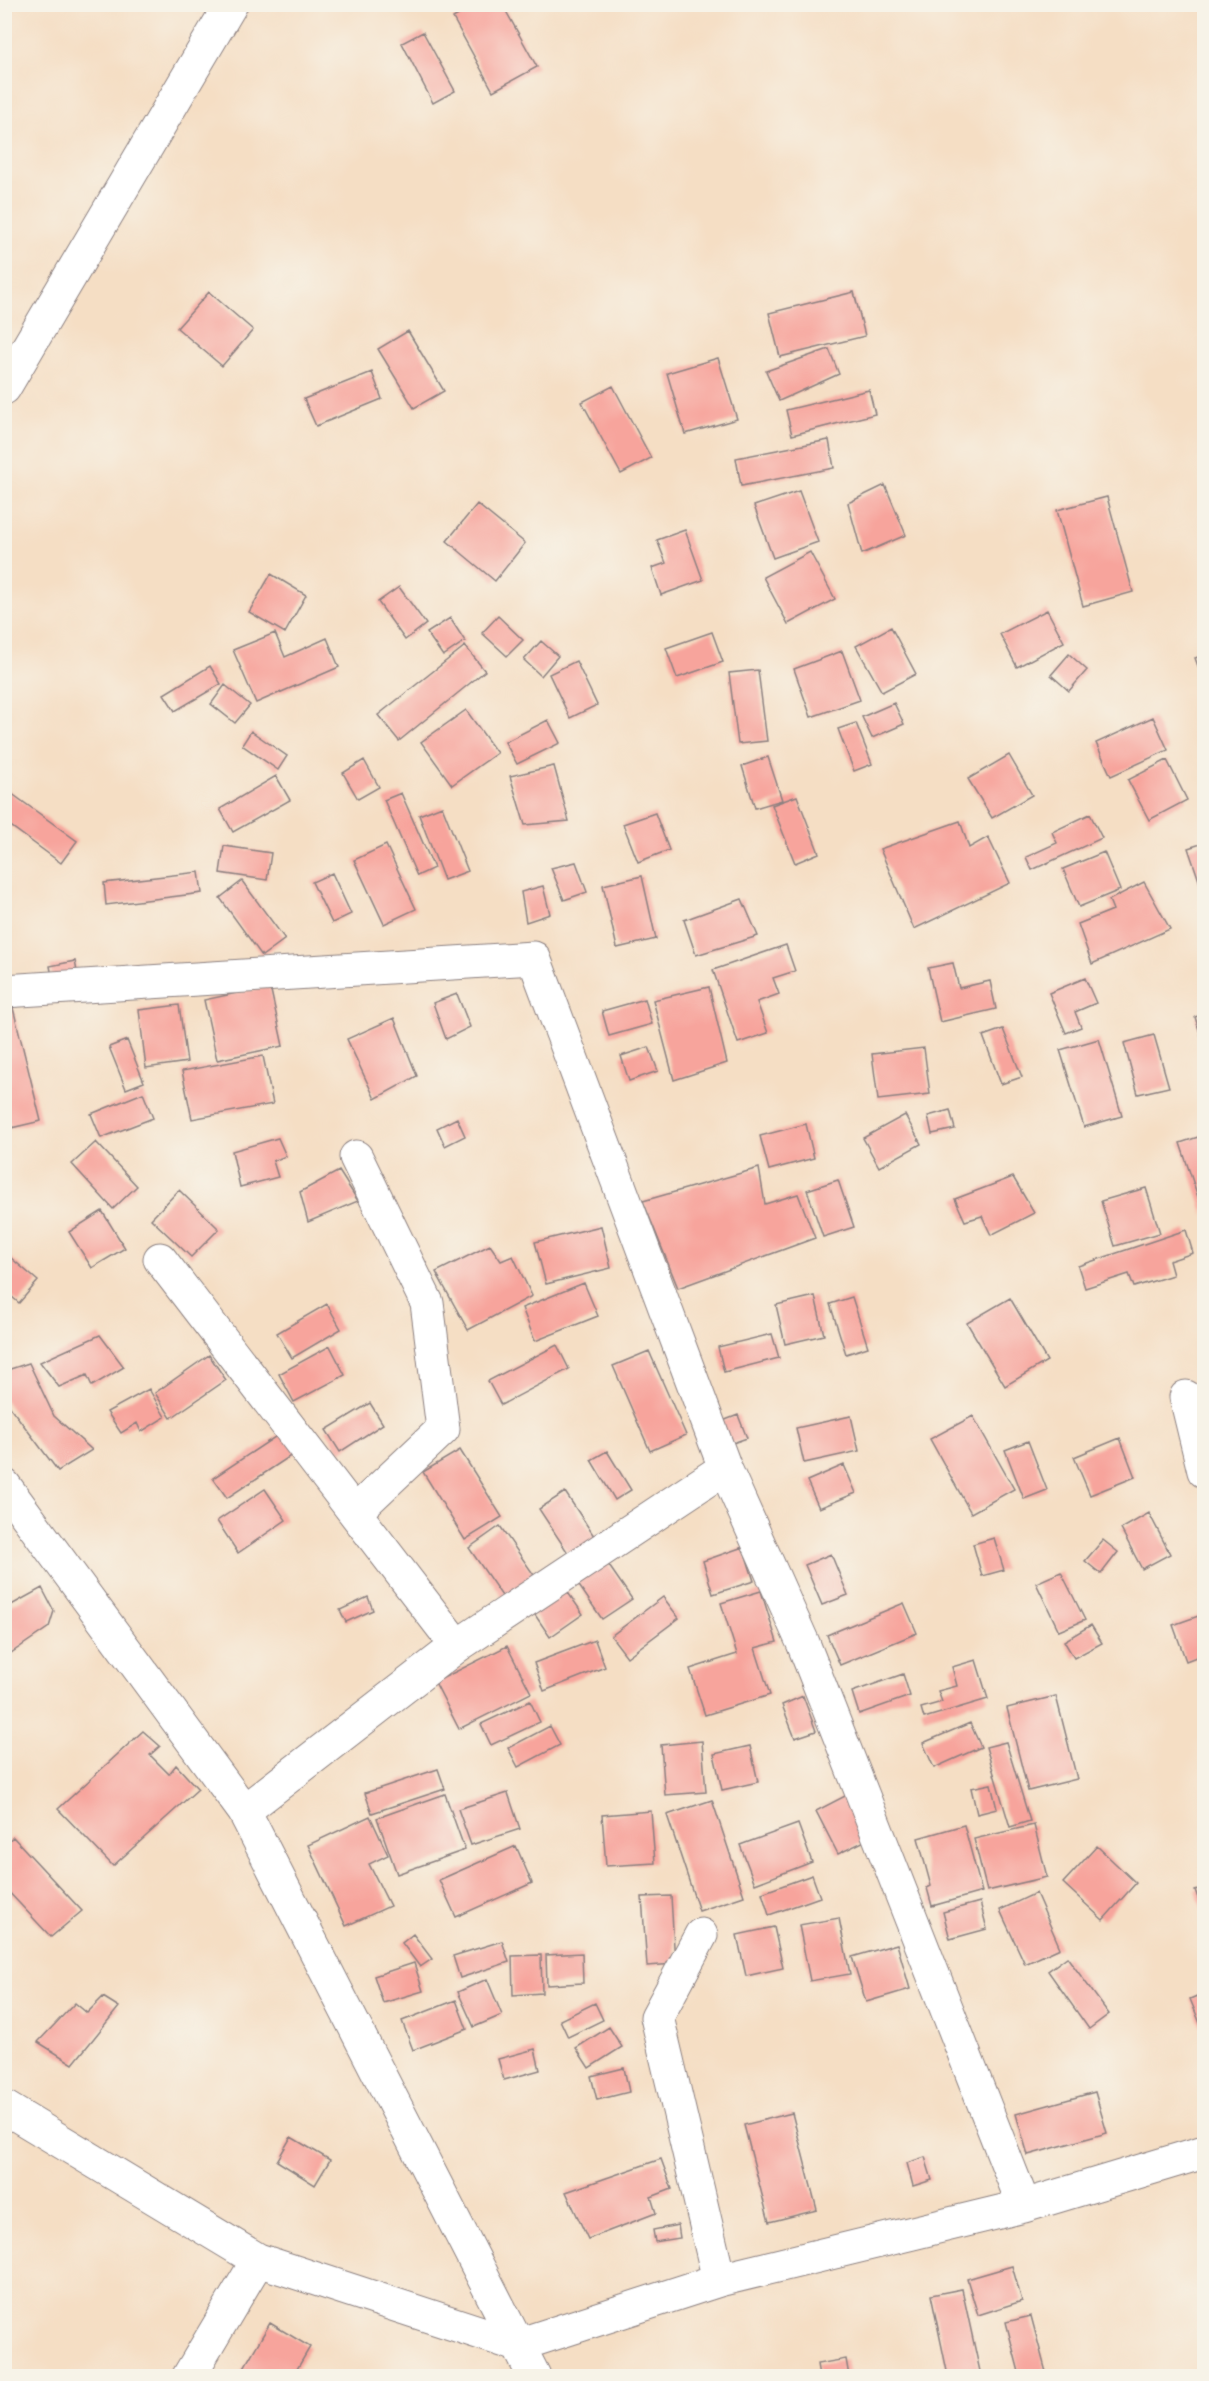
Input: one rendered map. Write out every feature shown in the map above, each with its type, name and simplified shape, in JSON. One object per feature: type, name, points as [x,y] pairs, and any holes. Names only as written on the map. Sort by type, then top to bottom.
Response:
[{"type":"street","points":[[4,388],[231,4]]},
{"type":"street","points":[[4,991],[534,958],[724,1468],[803,1643],[1024,2206]]},
{"type":"street","points":[[355,1512],[443,1429],[427,1303],[356,1157]]},
{"type":"street","points":[[160,1259],[457,1646]]},
{"type":"street","points":[[1185,1397],[1204,1471]]},
{"type":"street","points":[[244,1811],[457,1646],[724,1468]]},
{"type":"street","points":[[4,1485],[244,1811],[534,2376]]},
{"type":"street","points":[[701,1935],[657,2017],[719,2280]]},
{"type":"street","points":[[4,2106],[258,2260],[519,2345],[719,2280],[1024,2206],[1204,2152]]},
{"type":"street","points":[[189,2376],[258,2260]]},
{"type":"building","points":[[477,4],[502,4],[537,67],[493,91],[453,18]]},
{"type":"building","points":[[423,32],[455,91],[433,103],[402,43]]},
{"type":"building","points":[[209,292],[253,330],[222,366],[177,328]]},
{"type":"building","points":[[854,292],[865,336],[780,357],[769,313]]},
{"type":"building","points":[[408,331],[444,391],[414,408],[378,349]]},
{"type":"building","points":[[829,349],[839,374],[779,401],[766,371]]},
{"type":"building","points":[[718,358],[737,419],[685,434],[667,373]]},
{"type":"building","points":[[372,372],[382,399],[316,426],[304,399]]},
{"type":"building","points":[[613,386],[651,458],[621,474],[582,402]]},
{"type":"building","points":[[869,390],[875,414],[792,435],[786,410]]},
{"type":"building","points":[[829,440],[834,468],[741,486],[736,458]]},
{"type":"building","points":[[885,485],[906,535],[862,554],[848,503]]},
{"type":"building","points":[[799,491],[818,542],[773,558],[754,506]]},
{"type":"building","points":[[1107,497],[1133,592],[1083,606],[1057,510]]},
{"type":"building","points":[[477,504],[525,543],[495,581],[447,541]]},
{"type":"building","points":[[685,530],[703,580],[661,595],[652,568],[666,563],[657,540]]},
{"type":"building","points":[[810,552],[835,599],[788,624],[763,577]]},
{"type":"building","points":[[271,574],[306,595],[285,633],[249,612]]},
{"type":"building","points":[[399,587],[426,624],[405,640],[378,602]]},
{"type":"building","points":[[1047,610],[1064,642],[1017,667],[1000,634]]},
{"type":"building","points":[[498,616],[523,640],[507,656],[482,633]]},
{"type":"building","points":[[450,618],[465,641],[443,656],[427,633]]},
{"type":"building","points":[[891,627],[916,674],[882,692],[856,646]]},
{"type":"building","points":[[712,632],[723,662],[677,678],[666,648]]},
{"type":"building","points":[[275,633],[285,657],[327,638],[339,667],[256,703],[233,650]]},
{"type":"building","points":[[541,641],[558,656],[541,676],[524,660]]},
{"type":"building","points":[[465,646],[485,671],[399,741],[378,715]]},
{"type":"building","points":[[842,651],[860,700],[811,717],[794,669]]},
{"type":"building","points":[[1069,654],[1087,670],[1069,691],[1051,675]]},
{"type":"building","points":[[1204,655],[1204,682],[1195,658]]},
{"type":"building","points":[[576,661],[597,705],[570,718],[549,674]]},
{"type":"building","points":[[210,666],[221,684],[175,711],[164,694]]},
{"type":"building","points":[[758,670],[767,741],[738,744],[729,673]]},
{"type":"building","points":[[225,685],[250,705],[235,723],[211,704]]},
{"type":"building","points":[[894,703],[904,724],[872,738],[862,717]]},
{"type":"building","points":[[466,710],[497,753],[452,785],[421,742]]},
{"type":"building","points":[[1153,717],[1168,750],[1111,776],[1096,743]]},
{"type":"building","points":[[548,720],[560,743],[517,764],[505,742]]},
{"type":"building","points":[[856,723],[872,764],[854,771],[838,729]]},
{"type":"building","points":[[251,731],[287,756],[278,770],[242,745]]},
{"type":"building","points":[[1009,755],[1032,795],[992,818],[968,779]]},
{"type":"building","points":[[768,757],[782,800],[755,808],[742,766]]},
{"type":"building","points":[[364,760],[379,787],[358,799],[343,773]]},
{"type":"building","points":[[1167,760],[1187,800],[1149,820],[1128,780]]},
{"type":"building","points":[[554,766],[569,821],[525,825],[510,776]]},
{"type":"building","points":[[276,776],[290,800],[233,832],[220,809]]},
{"type":"building","points":[[4,788],[77,841],[61,863],[4,821]]},
{"type":"building","points":[[401,793],[434,868],[417,876],[384,800]]},
{"type":"building","points":[[797,796],[819,853],[795,863],[772,805]]},
{"type":"building","points":[[442,806],[468,871],[444,880],[419,815]]},
{"type":"building","points":[[655,813],[669,850],[638,862],[623,824]]},
{"type":"building","points":[[1090,814],[1102,838],[1032,870],[1026,857],[1057,843],[1052,832]]},
{"type":"building","points":[[960,821],[969,848],[988,837],[1010,883],[914,929],[880,849]]},
{"type":"building","points":[[1204,843],[1204,895],[1188,848]]},
{"type":"building","points":[[386,845],[416,909],[384,924],[354,860]]},
{"type":"building","points":[[224,846],[271,853],[267,880],[220,873]]},
{"type":"building","points":[[1104,852],[1120,890],[1079,907],[1063,869]]},
{"type":"building","points":[[576,862],[587,892],[564,900],[551,868]]},
{"type":"building","points":[[199,872],[202,893],[106,905],[104,883]]},
{"type":"building","points":[[332,873],[351,914],[332,923],[312,882]]},
{"type":"building","points":[[642,876],[656,939],[617,948],[603,885]]},
{"type":"building","points":[[242,881],[285,939],[262,956],[220,898]]},
{"type":"building","points":[[1144,882],[1170,929],[1092,964],[1078,924],[1113,910],[1109,900]]},
{"type":"building","points":[[543,886],[550,914],[526,922],[521,892]]},
{"type":"building","points":[[742,899],[758,936],[696,955],[684,920]]},
{"type":"building","points":[[786,945],[795,971],[773,978],[779,994],[757,1002],[768,1033],[738,1043],[713,970]]},
{"type":"building","points":[[75,961],[79,982],[54,987],[50,966]]},
{"type":"building","points":[[953,963],[959,988],[990,981],[996,1009],[940,1022],[928,968]]},
{"type":"building","points":[[1085,978],[1096,1003],[1075,1012],[1081,1027],[1066,1033],[1049,993]]},
{"type":"building","points":[[270,986],[283,1046],[217,1060],[204,1000]]},
{"type":"building","points":[[709,987],[727,1063],[674,1080],[653,1000]]},
{"type":"building","points":[[457,994],[470,1027],[446,1039],[433,1003]]},
{"type":"building","points":[[645,999],[652,1024],[609,1036],[602,1011]]},
{"type":"building","points":[[179,1005],[187,1062],[146,1068],[139,1010]]},
{"type":"building","points":[[13,1008],[41,1121],[11,1128],[4,1102],[4,1010]]},
{"type":"building","points":[[1204,1014],[1204,1046],[1195,1017]]},
{"type":"building","points":[[394,1018],[417,1076],[375,1099],[347,1039]]},
{"type":"building","points":[[1003,1029],[1022,1077],[1001,1084],[983,1036]]},
{"type":"building","points":[[1154,1035],[1169,1087],[1138,1094],[1124,1043]]},
{"type":"building","points":[[1099,1039],[1122,1116],[1084,1127],[1060,1050]]},
{"type":"building","points":[[127,1040],[144,1082],[126,1089],[109,1047]]},
{"type":"building","points":[[649,1047],[658,1071],[629,1081],[621,1056]]},
{"type":"building","points":[[924,1048],[930,1094],[878,1100],[872,1054]]},
{"type":"building","points":[[263,1056],[273,1104],[192,1119],[182,1071]]},
{"type":"building","points":[[143,1093],[153,1118],[101,1138],[91,1114]]},
{"type":"building","points":[[950,1110],[955,1129],[932,1134],[928,1116]]},
{"type":"building","points":[[905,1115],[921,1144],[879,1167],[863,1138]]},
{"type":"building","points":[[457,1118],[465,1136],[445,1146],[437,1128]]},
{"type":"building","points":[[806,1124],[814,1158],[769,1170],[760,1136]]},
{"type":"building","points":[[1204,1135],[1204,1215],[1180,1143]]},
{"type":"building","points":[[278,1138],[286,1156],[273,1161],[278,1177],[240,1187],[232,1151]]},
{"type":"building","points":[[96,1142],[137,1186],[113,1209],[72,1164]]},
{"type":"building","points":[[759,1168],[765,1204],[798,1194],[815,1238],[678,1288],[643,1201]]},
{"type":"building","points":[[339,1171],[358,1201],[308,1222],[300,1192]]},
{"type":"building","points":[[1013,1177],[1034,1213],[991,1235],[982,1216],[965,1221],[955,1199]]},
{"type":"building","points":[[838,1180],[854,1227],[823,1237],[807,1190]]},
{"type":"building","points":[[1146,1188],[1160,1233],[1115,1246],[1101,1201]]},
{"type":"building","points":[[179,1190],[219,1229],[191,1257],[151,1219]]},
{"type":"building","points":[[102,1211],[125,1248],[92,1268],[69,1232]]},
{"type":"building","points":[[601,1226],[611,1268],[546,1284],[535,1242]]},
{"type":"building","points":[[1186,1230],[1193,1253],[1169,1261],[1173,1275],[1134,1287],[1129,1274],[1085,1288],[1078,1266]]},
{"type":"building","points":[[490,1245],[501,1261],[513,1256],[532,1296],[468,1330],[436,1272]]},
{"type":"building","points":[[4,1252],[38,1281],[19,1303],[4,1290]]},
{"type":"building","points":[[584,1283],[598,1316],[535,1341],[522,1308]]},
{"type":"building","points":[[815,1296],[824,1335],[785,1344],[776,1305]]},
{"type":"building","points":[[852,1297],[868,1347],[846,1354],[830,1304]]},
{"type":"building","points":[[1010,1298],[1047,1361],[1005,1386],[967,1323]]},
{"type":"building","points":[[327,1304],[341,1329],[292,1358],[277,1333]]},
{"type":"building","points":[[772,1334],[779,1358],[724,1372],[718,1347]]},
{"type":"building","points":[[100,1335],[124,1367],[92,1386],[87,1375],[59,1387],[40,1362]]},
{"type":"building","points":[[557,1345],[569,1369],[501,1405],[488,1381]]},
{"type":"building","points":[[330,1346],[345,1375],[294,1402],[279,1374]]},
{"type":"building","points":[[649,1351],[686,1435],[650,1451],[613,1366]]},
{"type":"building","points":[[209,1355],[226,1380],[171,1418],[155,1393]]},
{"type":"building","points":[[29,1363],[54,1416],[92,1450],[58,1471],[4,1399],[4,1371]]},
{"type":"building","points":[[149,1389],[165,1417],[141,1432],[137,1423],[121,1433],[107,1412]]},
{"type":"building","points":[[370,1403],[383,1424],[340,1452],[326,1430]]},
{"type":"building","points":[[738,1415],[747,1438],[724,1446],[715,1424]]},
{"type":"building","points":[[851,1416],[859,1451],[804,1463],[796,1428]]},
{"type":"building","points":[[973,1416],[1014,1489],[971,1513],[930,1439]]},
{"type":"building","points":[[284,1431],[298,1451],[227,1498],[213,1478]]},
{"type":"building","points":[[1120,1438],[1135,1477],[1090,1495],[1074,1457]]},
{"type":"building","points":[[1028,1441],[1047,1490],[1024,1499],[1005,1450]]},
{"type":"building","points":[[460,1450],[502,1517],[465,1540],[423,1472]]},
{"type":"building","points":[[607,1451],[631,1490],[615,1500],[591,1460]]},
{"type":"building","points":[[844,1465],[856,1493],[819,1508],[807,1481]]},
{"type":"building","points":[[265,1489],[286,1520],[238,1553],[217,1521]]},
{"type":"building","points":[[565,1492],[598,1542],[572,1559],[539,1509]]},
{"type":"building","points":[[1149,1513],[1170,1554],[1142,1569],[1121,1529]]},
{"type":"building","points":[[500,1526],[536,1578],[504,1599],[469,1548]]},
{"type":"building","points":[[994,1538],[1004,1570],[982,1576],[973,1544]]},
{"type":"building","points":[[1103,1540],[1118,1552],[1101,1574],[1085,1561]]},
{"type":"building","points":[[743,1547],[754,1581],[713,1594],[703,1561]]},
{"type":"building","points":[[831,1554],[848,1595],[822,1605],[805,1565]]},
{"type":"building","points":[[603,1557],[632,1599],[602,1619],[573,1577]]},
{"type":"building","points":[[1061,1572],[1085,1620],[1059,1631],[1036,1583]]},
{"type":"building","points":[[562,1584],[583,1614],[550,1637],[529,1606]]},
{"type":"building","points":[[42,1588],[54,1611],[49,1627],[11,1653],[4,1642],[4,1609]]},
{"type":"building","points":[[761,1591],[777,1642],[755,1648],[770,1695],[705,1715],[690,1669],[737,1654],[721,1603]]},
{"type":"building","points":[[368,1597],[373,1610],[346,1622],[340,1610]]},
{"type":"building","points":[[663,1597],[679,1618],[627,1657],[611,1636]]},
{"type":"building","points":[[904,1603],[917,1633],[840,1665],[827,1635]]},
{"type":"building","points":[[1204,1614],[1204,1654],[1186,1661],[1173,1625]]},
{"type":"building","points":[[1091,1625],[1102,1643],[1074,1658],[1064,1641]]},
{"type":"building","points":[[595,1640],[605,1667],[544,1691],[534,1663]]},
{"type":"building","points":[[507,1646],[531,1693],[459,1729],[435,1682]]},
{"type":"building","points":[[976,1660],[988,1699],[924,1718],[921,1708],[942,1702],[938,1691],[957,1686],[952,1667]]},
{"type":"building","points":[[903,1674],[910,1696],[859,1714],[852,1692]]},
{"type":"building","points":[[803,1696],[816,1731],[795,1738],[782,1705]]},
{"type":"building","points":[[1056,1696],[1077,1779],[1028,1791],[1007,1708]]},
{"type":"building","points":[[530,1701],[540,1722],[491,1745],[481,1724]]},
{"type":"building","points":[[970,1723],[981,1747],[934,1768],[923,1743]]},
{"type":"building","points":[[550,1726],[560,1745],[518,1767],[508,1748]]},
{"type":"building","points":[[143,1731],[160,1746],[150,1755],[169,1774],[176,1765],[198,1789],[113,1866],[58,1809]]},
{"type":"building","points":[[702,1741],[706,1792],[665,1795],[661,1745]]},
{"type":"building","points":[[1006,1742],[1030,1821],[1010,1827],[986,1747]]},
{"type":"building","points":[[750,1746],[758,1782],[722,1790],[714,1754]]},
{"type":"building","points":[[438,1769],[445,1789],[372,1813],[365,1793]]},
{"type":"building","points":[[991,1784],[997,1809],[977,1814],[971,1788]]},
{"type":"building","points":[[508,1793],[520,1829],[471,1845],[458,1809]]},
{"type":"building","points":[[445,1794],[465,1850],[397,1874],[377,1818]]},
{"type":"building","points":[[847,1795],[869,1839],[838,1854],[816,1811]]},
{"type":"building","points":[[712,1800],[744,1896],[699,1911],[667,1815]]},
{"type":"building","points":[[651,1811],[655,1863],[606,1866],[602,1815]]},
{"type":"building","points":[[370,1816],[388,1855],[369,1864],[390,1906],[346,1926],[308,1845]]},
{"type":"building","points":[[798,1824],[812,1862],[755,1884],[740,1845]]},
{"type":"building","points":[[964,1825],[982,1892],[932,1906],[927,1888],[931,1886],[918,1838]]},
{"type":"building","points":[[1034,1825],[1047,1877],[987,1891],[974,1839]]},
{"type":"building","points":[[13,1837],[82,1911],[51,1937],[5,1888],[5,1844]]},
{"type":"building","points":[[516,1846],[532,1883],[456,1917],[439,1880]]},
{"type":"building","points":[[1097,1846],[1136,1883],[1103,1920],[1063,1883]]},
{"type":"building","points":[[812,1875],[820,1897],[769,1915],[762,1893]]},
{"type":"building","points":[[1204,1887],[1204,1914],[1195,1890]]},
{"type":"building","points":[[1036,1893],[1060,1948],[1025,1964],[1000,1910]]},
{"type":"building","points":[[671,1896],[675,1964],[647,1966],[642,1897]]},
{"type":"building","points":[[980,1902],[987,1929],[950,1939],[943,1912]]},
{"type":"building","points":[[839,1918],[850,1974],[810,1981],[799,1925]]},
{"type":"building","points":[[774,1927],[783,1968],[746,1976],[737,1935]]},
{"type":"building","points":[[413,1934],[432,1959],[420,1967],[402,1943]]},
{"type":"building","points":[[502,1941],[509,1962],[460,1978],[453,1956]]},
{"type":"building","points":[[897,1944],[910,1989],[866,2002],[852,1957]]},
{"type":"building","points":[[582,1953],[583,1983],[547,1985],[546,1955]]},
{"type":"building","points":[[541,1955],[542,1993],[513,1995],[512,1956]]},
{"type":"building","points":[[1067,1957],[1109,2014],[1089,2029],[1048,1971]]},
{"type":"building","points":[[414,1963],[423,1991],[383,2003],[374,1976]]},
{"type":"building","points":[[487,1979],[502,2015],[474,2027],[458,1992]]},
{"type":"building","points":[[1204,1993],[1204,2033],[1190,1999]]},
{"type":"building","points":[[103,1997],[119,2007],[73,2064],[38,2042],[75,2003],[87,2013]]},
{"type":"building","points":[[456,2000],[467,2029],[413,2050],[402,2021]]},
{"type":"building","points":[[595,2003],[603,2020],[568,2037],[560,2020]]},
{"type":"building","points":[[609,2027],[622,2047],[589,2068],[576,2048]]},
{"type":"building","points":[[535,2049],[540,2070],[504,2080],[498,2059]]},
{"type":"building","points":[[624,2068],[629,2092],[597,2100],[591,2076]]},
{"type":"building","points":[[1095,2092],[1107,2133],[1028,2155],[1016,2114]]},
{"type":"building","points":[[792,2113],[817,2210],[769,2222],[744,2125]]},
{"type":"building","points":[[291,2137],[330,2160],[315,2185],[277,2161]]},
{"type":"building","points":[[925,2157],[932,2180],[913,2186],[907,2163]]},
{"type":"building","points":[[661,2159],[672,2189],[651,2197],[656,2213],[588,2239],[566,2192]]},
{"type":"building","points":[[678,2225],[680,2238],[655,2242],[653,2230]]},
{"type":"building","points":[[1012,2266],[1022,2301],[978,2315],[967,2279]]},
{"type":"building","points":[[962,2289],[981,2376],[948,2376],[931,2295]]},
{"type":"building","points":[[1031,2316],[1047,2376],[1020,2376],[1006,2322]]},
{"type":"building","points":[[270,2323],[310,2347],[293,2376],[239,2376]]},
{"type":"building","points":[[846,2359],[849,2376],[819,2376],[817,2364]]}]
